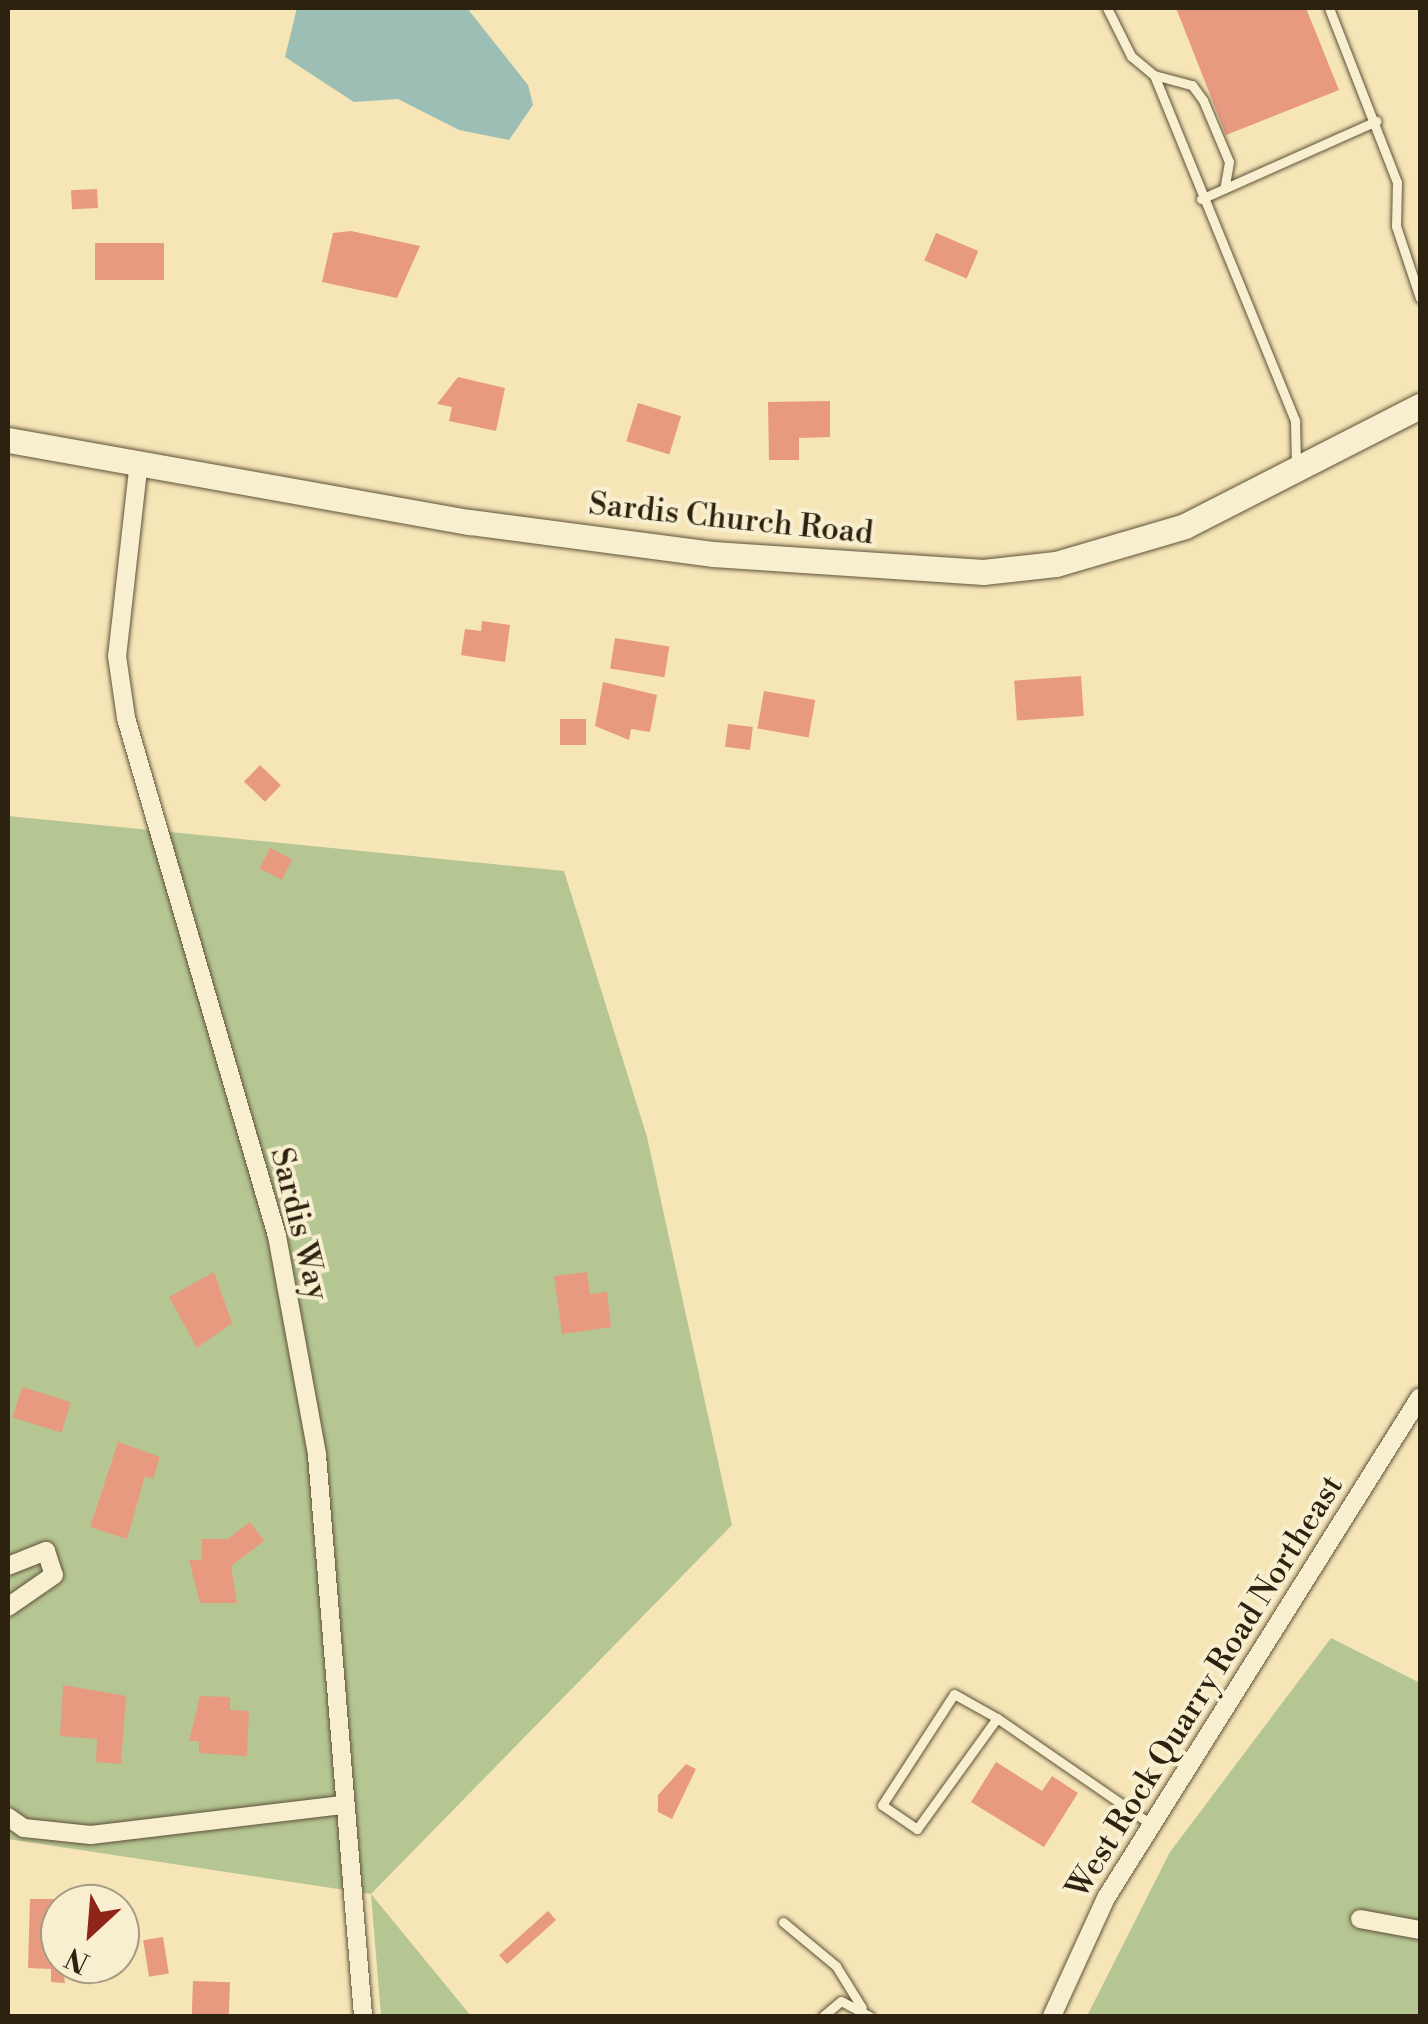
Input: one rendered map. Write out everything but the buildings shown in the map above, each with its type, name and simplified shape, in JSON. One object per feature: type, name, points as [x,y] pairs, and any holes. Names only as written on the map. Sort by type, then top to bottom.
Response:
[{"type":"street","name":"Sardis Church Road","points":[[8,440],[139,460],[507,528],[712,554],[983,572],[1056,564],[1185,526],[1420,406]]},
{"type":"street","name":"Sardis Way","points":[[139,460],[117,656],[126,718],[277,1236],[318,1454],[363,2016]]},
{"type":"street","name":"West Rock Quarry Road Northeast","points":[[1052,2016],[1088,1930],[1420,1396]]},
{"type":"street","points":[[8,1566],[46,1550],[54,1575],[8,1607]]},
{"type":"street","points":[[8,1817],[24,1828],[91,1835],[344,1805]]},
{"type":"street","points":[[1360,1919],[1420,1930]]},
{"type":"lane","points":[[1107,8],[1131,56],[1154,75],[1192,85],[1203,100],[1229,162],[1224,189]]},
{"type":"lane","points":[[1329,8],[1376,121],[1420,298]]},
{"type":"lane","points":[[1154,75],[1201,199],[1296,422],[1295,471]]},
{"type":"lane","points":[[1201,199],[1376,121]]},
{"type":"lane","points":[[997,1718],[917,1829],[882,1806],[954,1694],[997,1718],[1153,1826]]},
{"type":"lane","points":[[783,1922],[836,1966],[866,2012]]},
{"type":"lane","points":[[823,2016],[842,2001],[866,2012]]},
{"type":"green space","points":[[8,816],[564,871],[647,1137],[732,1525],[371,1894],[8,1839]]},
{"type":"green space","points":[[1331,1638],[1420,1683],[1420,2016],[1087,2016],[1170,1852]]},
{"type":"green space","points":[[371,1894],[471,2016],[381,2016]]},
{"type":"water","points":[[297,8],[467,8],[528,85],[533,105],[509,140],[459,130],[398,99],[354,102],[285,57]]}]
